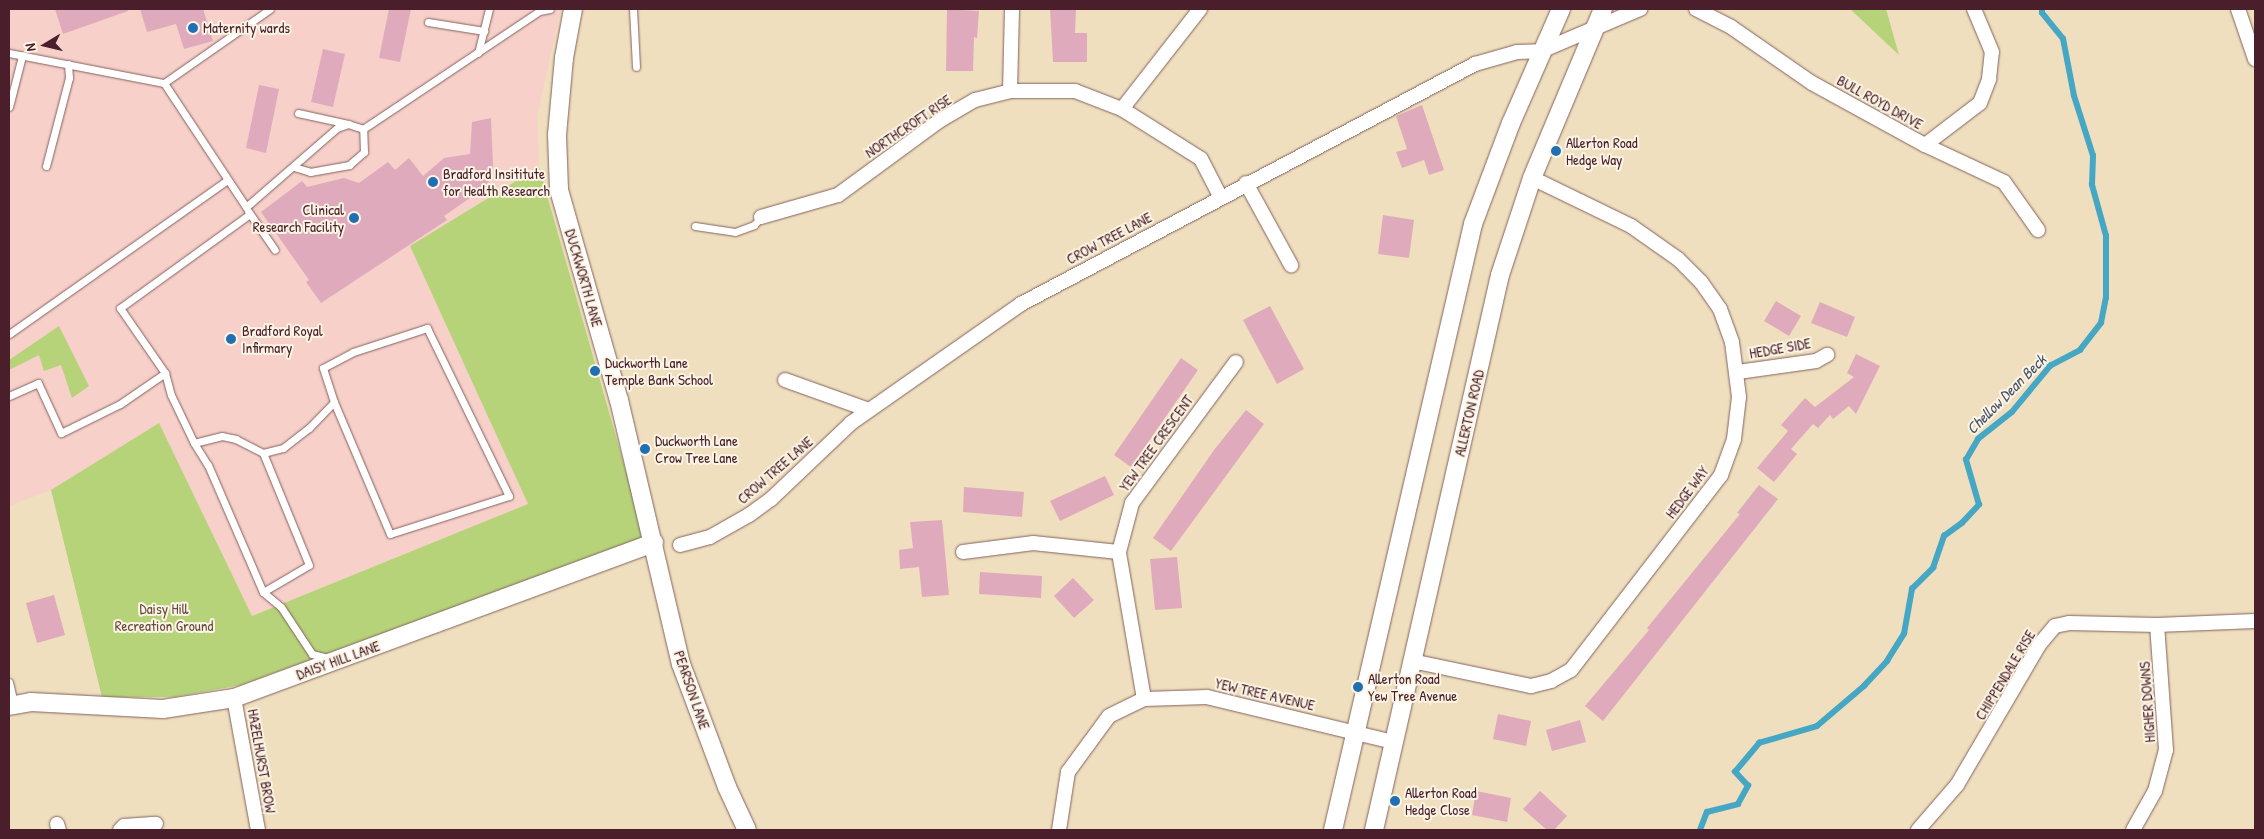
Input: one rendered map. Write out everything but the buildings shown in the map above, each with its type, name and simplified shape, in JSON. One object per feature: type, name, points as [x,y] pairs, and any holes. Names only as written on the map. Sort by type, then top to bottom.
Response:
[{"type":"street","name":"DUCKWORTH LANE","points":[[574,9],[564,58],[557,135],[560,190],[619,400],[654,543]]},
{"type":"street","points":[[1010,91],[1012,9]]},
{"type":"street","points":[[1122,109],[1200,9]]},
{"type":"street","points":[[1333,830],[1472,224],[1540,51],[1560,9]]},
{"type":"street","name":"ALLERTON ROAD","points":[[1378,829],[1393,742],[1500,275],[1532,178],[1603,9]]},
{"type":"street","points":[[1595,28],[1640,9]]},
{"type":"street","name":"BULL ROYD DRIVE","points":[[1696,9],[1731,27],[1812,83],[1925,145],[2004,182],[2038,230]]},
{"type":"street","points":[[1925,145],[1980,103],[1989,79],[1992,52],[1974,9]]},
{"type":"street","points":[[2238,9],[2255,59]]},
{"type":"street","name":"CROW TREE LANE","points":[[680,545],[710,537],[749,515],[869,410],[1021,304],[1220,196],[1475,64],[1517,52],[1540,51],[1595,28]]},
{"type":"street","name":"NORTHCROFT RISE","points":[[761,217],[838,195],[939,122],[975,100],[1010,91],[1075,91],[1122,109],[1201,158],[1220,196]]},
{"type":"street","name":"HEDGE WAY","points":[[1412,661],[1531,686],[1551,681],[1571,670],[1721,475],[1734,439],[1738,372],[1720,309],[1701,282],[1678,259],[1631,226],[1532,178]]},
{"type":"street","points":[[1246,183],[1291,265]]},
{"type":"street","name":"HEDGE SIDE","points":[[1738,372],[1816,361],[1827,355]]},
{"type":"street","name":"YEW TREE CRESCENT","points":[[1144,699],[1119,552],[1132,503],[1236,362]]},
{"type":"street","points":[[785,380],[869,410]]},
{"type":"street","name":"DAISY HILL LANE","points":[[11,705],[163,709],[234,698],[654,543]]},
{"type":"street","name":"PEARSON LANE","points":[[654,543],[681,664],[726,787],[747,830]]},
{"type":"street","points":[[963,552],[1033,543],[1119,552]]},
{"type":"street","name":"CHIPPENDALE RISE","points":[[1918,830],[1957,785],[2040,645],[2055,626],[2069,623],[2157,625],[2255,621]]},
{"type":"street","name":"HIGHER DOWNS","points":[[2133,830],[2155,791],[2166,750],[2157,625]]},
{"type":"street","name":"YEW TREE AVENUE","points":[[1059,830],[1068,772],[1109,716],[1144,699],[1207,697],[1393,742]]},
{"type":"street","name":"HAZELHURST BROW","points":[[234,698],[258,830]]},
{"type":"street","points":[[120,830],[124,826],[156,824]]},
{"type":"lane","points":[[164,83],[270,9]]},
{"type":"lane","points":[[478,54],[489,9]]},
{"type":"lane","points":[[363,129],[478,54],[539,11],[550,9]]},
{"type":"lane","points":[[633,9],[636,67]]},
{"type":"lane","points":[[428,22],[484,31]]},
{"type":"lane","points":[[9,53],[164,83],[275,250]]},
{"type":"lane","points":[[9,107],[22,56]]},
{"type":"lane","points":[[46,166],[69,78],[68,64]]},
{"type":"lane","points":[[298,113],[363,129]]},
{"type":"lane","points":[[246,207],[337,128],[348,124]]},
{"type":"lane","points":[[294,167],[310,172],[349,165],[364,152],[363,129]]},
{"type":"lane","points":[[9,334],[227,180]]},
{"type":"lane","points":[[250,214],[120,308],[165,373],[172,395],[194,442],[208,465],[263,592],[281,607],[312,654],[336,660]]},
{"type":"lane","points":[[696,226],[735,232],[754,225],[761,217]]},
{"type":"lane","points":[[427,328],[509,496],[390,534],[334,402],[323,368],[353,352],[427,328]]},
{"type":"lane","points":[[9,396],[38,383],[60,432],[120,404],[165,373]]},
{"type":"lane","points":[[263,453],[282,448],[309,428],[334,402]]},
{"type":"lane","points":[[194,442],[222,436],[236,439],[263,453],[309,565],[263,592]]},
{"type":"lane","points":[[9,682],[11,705]]},
{"type":"shaded area","name":"Bradford Royal Infirmary","points":[[9,9],[561,9],[537,116],[539,167],[410,246],[528,504],[252,616],[159,423],[51,490],[9,506]]},
{"type":"green space","points":[[1850,9],[1886,9],[1899,55]]},
{"type":"green space","name":"Daisy Hill Recreation Ground","points":[[539,167],[645,538],[241,685],[174,697],[102,697],[51,490],[159,423],[252,616],[528,504],[410,246]]},
{"type":"green space","points":[[59,326],[89,386],[72,398],[61,365],[44,371],[39,355],[9,370],[9,360]]},
{"type":"waterway","name":"Chellow Dean Beck","points":[[1700,830],[1707,812],[1738,804],[1748,786],[1735,772],[1759,743],[1817,726],[1864,686],[1887,661],[1904,634],[1912,589],[1933,568],[1944,536],[1962,523],[1979,505],[1966,460],[1978,439],[2012,412],[2050,366],[2080,350],[2101,323],[2106,298],[2106,236],[2092,185],[2093,156],[2074,96],[2063,39],[2042,13],[2042,9]]},
{"type":"place","name":"Maternity wards","points":[[193,28]]},
{"type":"place","name":"Allerton Road Hedge Way","points":[[1556,151]]},
{"type":"place","name":"Bradford Insititute for Health Research","points":[[433,182]]},
{"type":"place","name":"Clinical Research Facility","points":[[354,218]]},
{"type":"place","name":"Bradford Royal Infirmary","points":[[231,339]]},
{"type":"place","name":"Duckworth Lane Temple Bank School","points":[[595,371]]},
{"type":"place","name":"Duckworth Lane Crow Tree Lane","points":[[645,449]]},
{"type":"place","name":"Allerton Road Yew Tree Avenue","points":[[1358,687]]},
{"type":"place","name":"Allerton Road Hedge Close","points":[[1395,801]]}]
